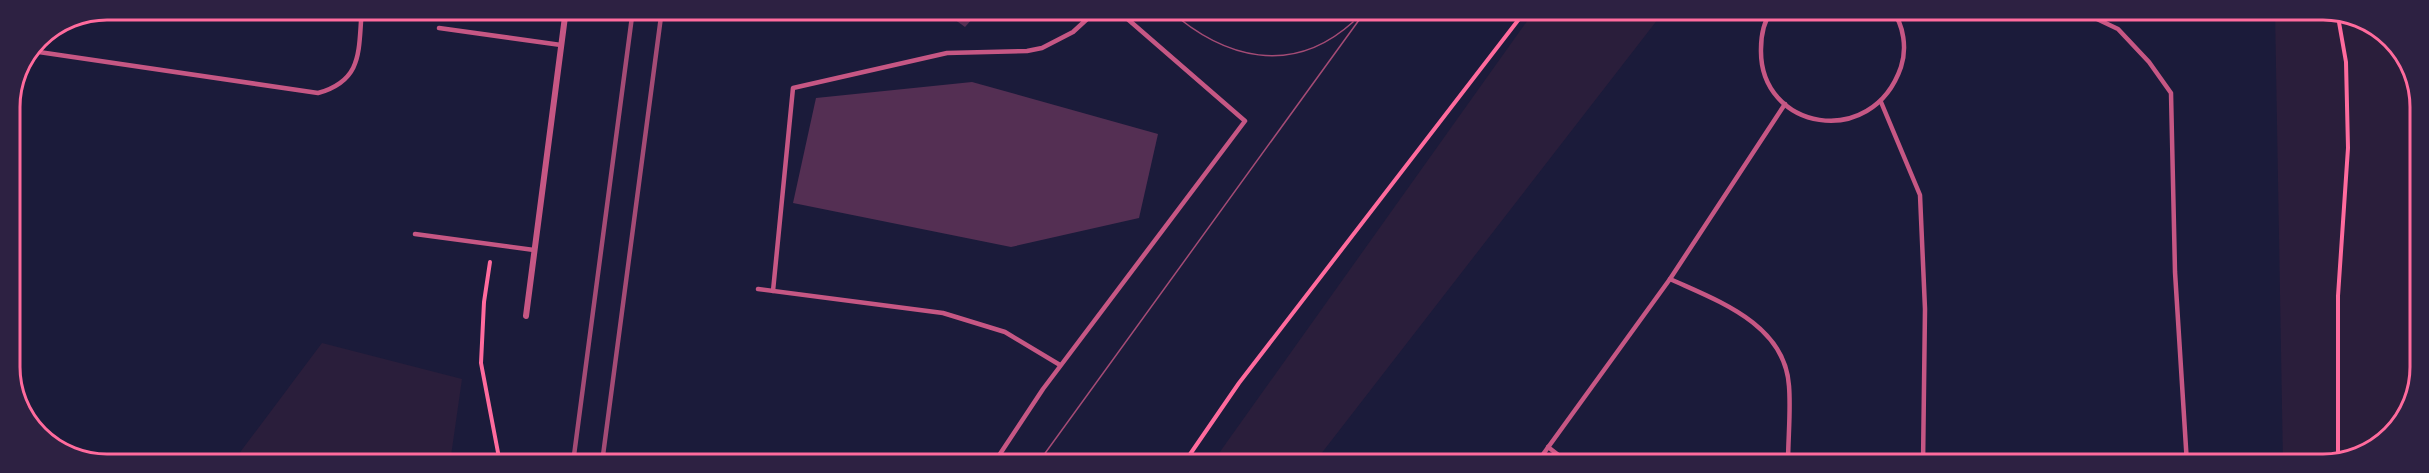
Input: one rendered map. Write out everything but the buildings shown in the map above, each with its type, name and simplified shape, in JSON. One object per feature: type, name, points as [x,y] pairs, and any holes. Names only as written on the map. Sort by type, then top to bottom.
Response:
[{"type":"street","points":[[526,316],[564,20]]},
{"type":"lane","points":[[39,52],[318,93],[334,89],[347,80],[354,68],[358,52],[361,20]]},
{"type":"lane","points":[[773,291],[793,88],[947,53],[1012,52],[1042,48],[1073,32],[1086,20]]},
{"type":"lane","points":[[1000,454],[1060,365],[1245,121],[1129,20]]},
{"type":"lane","points":[[1768,20],[1761,36],[1760,61],[1768,84],[1785,104],[1802,115],[1822,121],[1843,121],[1863,114],[1881,102],[1895,83],[1903,60],[1903,36],[1896,20]]},
{"type":"lane","points":[[2099,20],[2118,29],[2149,62],[2171,93],[2175,272],[2186,454]]},
{"type":"lane","points":[[439,28],[561,45]]},
{"type":"lane","points":[[1881,102],[1920,195],[1924,309],[1923,454]]},
{"type":"lane","points":[[1543,454],[1670,279],[1785,104]]},
{"type":"lane","points":[[415,234],[534,250]]},
{"type":"lane","points":[[1670,279],[1723,303],[1762,328],[1781,352],[1789,384],[1788,454]]},
{"type":"lane","points":[[758,289],[943,313],[1005,332],[1060,365]]},
{"type":"lane","points":[[1548,447],[1557,454]]},
{"type":"path","points":[[1191,454],[1239,383],[1518,20]]},
{"type":"path","points":[[2338,452],[2338,296],[2348,148],[2346,62],[2339,21]]},
{"type":"path","points":[[493,245],[484,302],[482,363],[498,454]]},
{"type":"shaded area","points":[[1528,20],[1657,20],[1321,454],[1218,454]]},
{"type":"shaded area","points":[[2275,20],[2334,20],[2361,28],[2376,37],[2392,53],[2403,73],[2408,89],[2410,106],[2409,378],[2398,410],[2380,432],[2366,442],[2340,452],[2283,454]]},
{"type":"shaded area","points":[[322,343],[462,379],[451,454],[239,454]]},
{"type":"tram line","points":[[1182,20],[1212,40],[1235,50],[1259,55],[1282,55],[1306,50],[1330,39],[1353,22]]},
{"type":"tram line","points":[[1045,454],[1359,20]]},
{"type":"railway","points":[[574,454],[632,20]]},
{"type":"railway","points":[[603,454],[661,20]]}]
